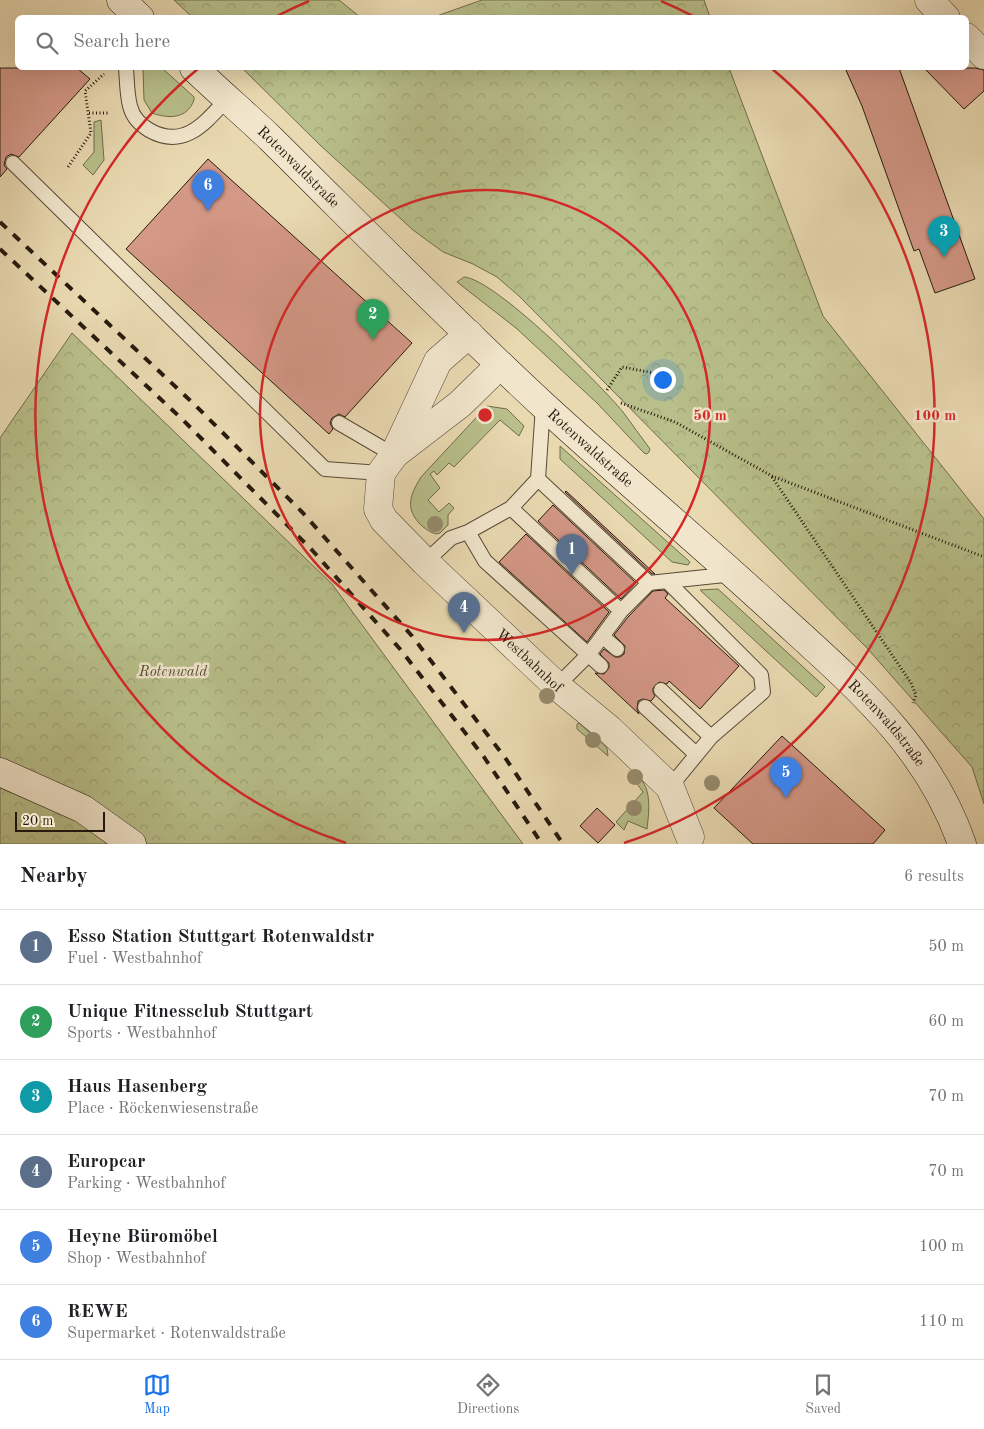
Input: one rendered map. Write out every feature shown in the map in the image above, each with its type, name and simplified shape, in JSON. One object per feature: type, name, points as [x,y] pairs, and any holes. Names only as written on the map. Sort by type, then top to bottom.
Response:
[{"type":"main road","points":[[121,0],[137,15]]},
{"type":"main road","points":[[929,0],[943,15]]},
{"type":"main road","points":[[969,40],[984,55]]},
{"type":"main road","name":"Rotenwaldstraße","points":[[196,70],[267,136],[500,365],[734,574],[857,687],[887,718],[935,784],[956,826],[962,844]]},
{"type":"main road","name":"Westbahnhof","points":[[469,334],[438,361],[388,464],[378,509],[384,520],[425,562],[557,686],[609,729],[670,787],[697,841]]},
{"type":"main road","points":[[388,464],[460,404],[500,365]]},
{"type":"main road","points":[[0,772],[82,809],[132,844]]},
{"type":"lane","points":[[121,0],[122,15]]},
{"type":"lane","points":[[126,70],[130,107],[138,123],[159,135],[175,138],[189,134],[198,128],[227,99]]},
{"type":"lane","points":[[13,163],[326,469],[388,464]]},
{"type":"lane","points":[[425,562],[451,538],[468,532],[511,508],[538,479],[543,405]]},
{"type":"lane","points":[[339,423],[388,464]]},
{"type":"lane","points":[[538,479],[649,583]]},
{"type":"lane","points":[[511,508],[621,611]]},
{"type":"lane","points":[[468,532],[485,561],[602,666]]},
{"type":"lane","points":[[557,686],[589,654],[621,611],[649,583],[734,574]]},
{"type":"lane","points":[[667,581],[761,675],[763,692],[710,737],[670,787]]},
{"type":"lane","points":[[602,636],[617,649]]},
{"type":"lane","points":[[661,690],[710,737]]},
{"type":"lane","points":[[646,707],[696,754]]},
{"type":"path","points":[[68,167],[92,133],[85,91],[105,74]]},
{"type":"path","points":[[88,113],[109,113]]},
{"type":"path","points":[[607,390],[622,367],[675,377]]},
{"type":"path","points":[[621,403],[675,422],[772,476],[984,557]]},
{"type":"path","points":[[772,476],[910,683],[916,695],[912,703]]},
{"type":"green space","points":[[174,0],[339,0],[358,15],[190,15]]},
{"type":"green space","points":[[482,0],[704,0],[709,15],[440,15]]},
{"type":"green space","points":[[143,70],[164,70],[194,97],[187,111],[171,117],[152,113],[144,100]]},
{"type":"green space","points":[[244,70],[730,70],[823,316],[984,519],[984,804],[972,767],[867,648],[519,296],[497,277],[473,264],[443,252],[413,230],[320,145]]},
{"type":"green space","points":[[101,120],[104,160],[93,175],[83,165],[94,152],[94,122]]},
{"type":"green space","points":[[464,277],[479,282],[499,295],[522,313],[571,358],[623,412],[650,449],[649,452],[647,454],[644,453],[597,403],[516,328],[457,282]]},
{"type":"green space","name":"Rotenwald","points":[[72,333],[332,584],[523,844],[0,844],[0,438]]},
{"type":"green space","points":[[487,406],[507,409],[524,426],[519,436],[500,420],[454,467],[449,463],[437,475],[434,471],[430,474],[440,488],[428,500],[439,512],[449,503],[454,508],[448,515],[448,525],[440,533],[436,534],[422,526],[413,514],[411,502],[414,490],[421,477]]},
{"type":"green space","points":[[560,446],[690,562],[688,565],[672,562],[560,459]]},
{"type":"green space","points":[[718,589],[825,687],[816,697],[700,590]]},
{"type":"green space","points":[[579,723],[607,748],[608,756],[577,729],[577,724]]},
{"type":"green space","points":[[634,774],[640,778],[647,791],[649,806],[647,829],[628,821],[624,830],[616,822],[643,792],[632,777]]},
{"type":"building","points":[[0,68],[15,68],[15,70],[79,70],[90,79],[19,157],[11,154],[6,157],[4,165],[7,169],[0,177]]},
{"type":"building","points":[[969,68],[975,68],[984,70],[984,91],[964,109],[926,70],[969,70]]},
{"type":"building","points":[[846,70],[900,70],[975,279],[935,293],[919,249],[914,251],[862,106]]},
{"type":"building","points":[[208,159],[412,343],[345,417],[339,414],[332,418],[330,423],[333,429],[329,434],[126,249]]},
{"type":"building","points":[[566,491],[655,574],[652,574]]},
{"type":"building","points":[[553,505],[636,583],[621,599],[538,521]]},
{"type":"building","points":[[526,534],[609,612],[587,642],[499,562]]},
{"type":"building","points":[[664,590],[668,594],[665,598],[739,666],[700,709],[669,681],[667,684],[659,682],[653,688],[655,696],[651,701],[643,699],[638,701],[637,709],[639,714],[595,673],[604,674],[609,668],[609,663],[600,654],[604,649],[615,657],[620,657],[624,654],[625,646],[614,635],[628,617],[653,591]]},
{"type":"building","points":[[782,736],[885,830],[873,844],[753,844],[714,808]]},
{"type":"building","points":[[597,808],[615,825],[598,843],[580,826]]},
{"type":"railway","points":[[0,222],[195,405],[303,513],[412,636],[506,759],[563,844]]},
{"type":"railway","points":[[0,249],[183,420],[312,550],[400,649],[484,757],[542,844]]},
{"type":"place","name":"REWE","points":[[208,211]]},
{"type":"place","name":"Haus Hasenberg","points":[[944,257]]},
{"type":"place","name":"Unique Fitnessclub Stuttgart","points":[[373,340]]},
{"type":"place","name":"Esso Station Stuttgart Rotenwaldstr","points":[[572,575]]},
{"type":"place","name":"Europcar","points":[[464,633]]},
{"type":"place","name":"Heyne Büromöbel","points":[[786,798]]}]
